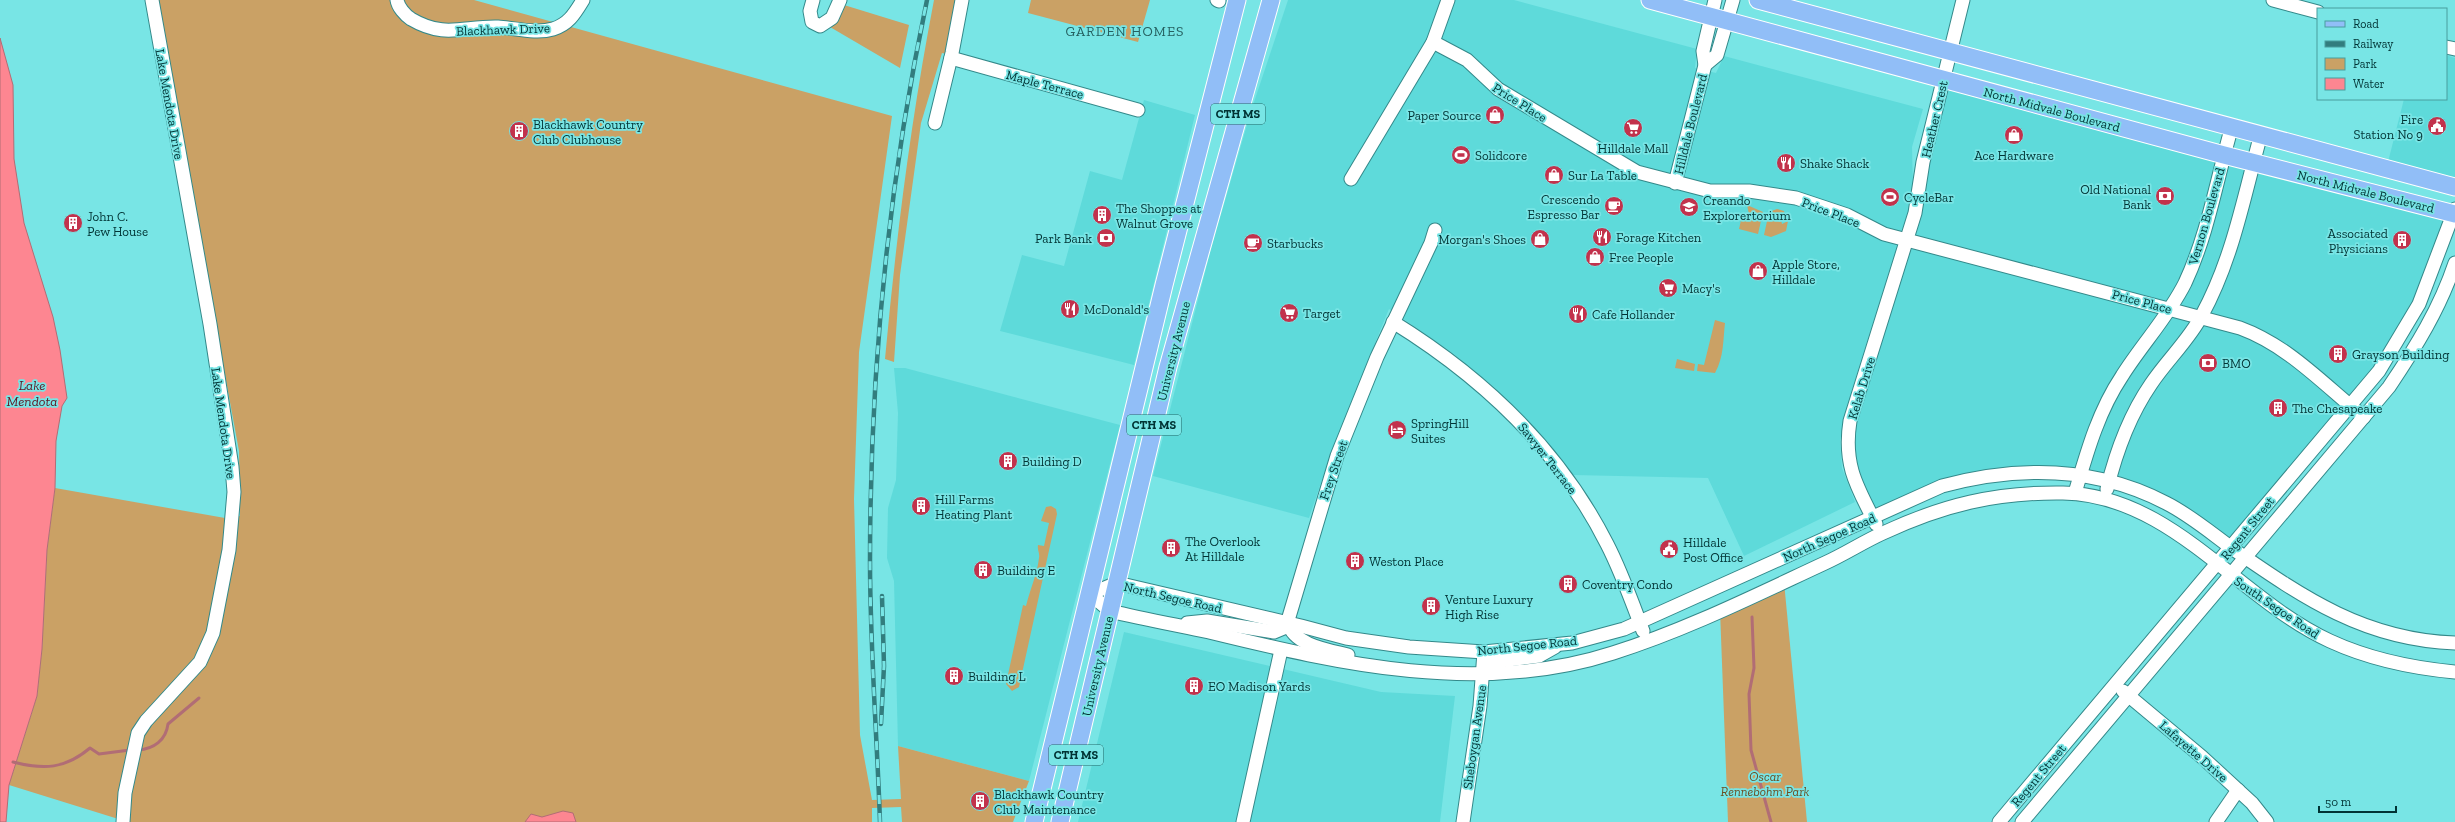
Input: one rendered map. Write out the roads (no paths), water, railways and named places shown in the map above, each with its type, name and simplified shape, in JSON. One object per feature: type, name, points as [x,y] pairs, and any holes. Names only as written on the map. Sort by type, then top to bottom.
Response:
[{"type":"main road","name":"University Avenue","points":[[1034,822],[1168,268],[1237,0]]},
{"type":"main road","name":"University Avenue","points":[[1060,822],[1186,300],[1271,0]]},
{"type":"main road","name":"North Midvale Boulevard","points":[[1650,0],[1718,12],[1943,79],[2224,155],[2454,212]]},
{"type":"main road","name":"North Midvale Boulevard","points":[[1758,0],[2455,187]]},
{"type":"main road","points":[[1022,822],[1036,788],[1075,655]]},
{"type":"street","name":"Lake Mendota Drive","points":[[123,822],[133,751],[138,733],[146,721],[200,662],[207,648],[223,589],[229,550],[234,492],[232,467],[210,324],[152,0]]},
{"type":"street","name":"Blackhawk Drive","points":[[397,0],[407,16],[424,26],[440,31],[497,27],[529,30],[552,29],[568,22],[583,0]]},
{"type":"street","points":[[813,0],[810,11],[812,22],[820,26],[832,18],[840,0]]},
{"type":"street","points":[[935,123],[951,58],[962,0]]},
{"type":"street","points":[[1351,180],[1433,42],[1448,0]]},
{"type":"street","name":"Hilldale Boulevard","points":[[1675,183],[1705,65],[1703,50],[1718,12],[1733,0]]},
{"type":"street","name":"Heather Crest","points":[[1907,239],[1919,194],[1923,162],[1949,51],[1963,0]]},
{"type":"street","points":[[2273,0],[2317,12]]},
{"type":"street","name":"Price Place","points":[[1433,42],[1467,60],[1498,89],[1628,168],[1710,192],[1749,192],[1796,198],[1847,215],[1884,234],[2171,308],[2240,328],[2270,341],[2286,351],[2364,417]]},
{"type":"street","name":"Maple Terrace","points":[[951,58],[1138,110]]},
{"type":"street","name":"Vernon Boulevard","points":[[2075,493],[2094,430],[2105,405],[2122,375],[2171,308],[2198,253],[2232,126]]},
{"type":"street","points":[[2104,499],[2118,447],[2144,394],[2201,317],[2232,245],[2261,134]]},
{"type":"street","name":"Regent Street","points":[[1999,822],[2217,565],[2298,465],[2351,406],[2379,371],[2419,304],[2454,212]]},
{"type":"street","name":"Frey Street","points":[[1288,623],[1304,559],[1337,456],[1393,322],[1431,243],[1435,230]]},
{"type":"street","name":"Kelab Drive","points":[[1881,534],[1854,481],[1849,464],[1847,439],[1850,422],[1907,239]]},
{"type":"street","name":"Regent Street","points":[[2022,822],[2247,558],[2389,387],[2425,332],[2443,294],[2455,263]]},
{"type":"street","name":"Sawyer Terrace","points":[[1393,322],[1432,346],[1486,389],[1513,414],[1547,453],[1570,483],[1607,544],[1646,641]]},
{"type":"street","name":"North Segoe Road","points":[[2217,565],[2200,549],[2174,531],[2144,515],[2104,499],[2075,493],[2024,493],[1978,499],[1932,512],[1881,534],[1828,562],[1709,616],[1613,653],[1560,666],[1483,675],[1431,673],[1336,661],[1281,650],[1173,624],[1110,611],[1090,594],[1117,583],[1346,638],[1375,643],[1484,652],[1558,644],[1624,630],[1942,486],[1976,477],[2015,472],[2080,475],[2109,482],[2166,502],[2247,558]]},
{"type":"street","name":"South Segoe Road","points":[[2247,558],[2305,597],[2340,616],[2400,635],[2426,641],[2455,643]]},
{"type":"street","name":"South Segoe Road","points":[[2217,565],[2294,621],[2328,641],[2387,661],[2455,672]]},
{"type":"street","points":[[1173,624],[1208,622],[1274,632],[1284,629],[1288,623]]},
{"type":"street","points":[[1288,623],[1290,630],[1298,639],[1387,667]]},
{"type":"street","points":[[1483,675],[1492,662],[1539,656],[1558,644]]},
{"type":"street","points":[[1243,822],[1281,650]]},
{"type":"street","name":"Sheboygan Avenue","points":[[1463,822],[1483,675],[1484,652]]},
{"type":"street","name":"Lafayette Drive","points":[[2116,685],[2238,790],[2267,822]]},
{"type":"street","points":[[2216,822],[2238,790]]},
{"type":"street","points":[[1042,791],[1042,822]]},
{"type":"water","name":"Lake Mendota","points":[[0,38],[13,85],[14,159],[24,223],[53,317],[60,350],[67,398],[62,406],[56,441],[55,488],[47,550],[42,649],[37,696],[9,785],[6,822],[0,822]]},
{"type":"water","points":[[563,811],[573,813],[576,822],[525,822],[531,814],[542,817]]},
{"type":"waterway","points":[[1752,617],[1754,668],[1749,694],[1751,750],[1771,822]]},
{"type":"waterway","points":[[138,750],[149,748],[158,743],[165,735],[168,724],[199,698]]},
{"type":"waterway","points":[[13,762],[24,765],[44,767],[54,766],[72,760],[90,748],[99,754],[130,750]]},
{"type":"railway","points":[[880,822],[870,594],[873,420],[884,279],[892,209],[913,69],[927,0]]},
{"type":"railway","points":[[881,724],[884,666],[882,596]]},
{"type":"place","name":"Paper Source","points":[[1495,115]]},
{"type":"place","name":"Fire Station No 9","points":[[2437,126]]},
{"type":"place","name":"Hilldale Mall","points":[[1633,128]]},
{"type":"place","name":"Blackhawk Country Club Clubhouse","points":[[519,131]]},
{"type":"place","name":"Ace Hardware","points":[[2014,135]]},
{"type":"place","name":"Solidcore","points":[[1461,155]]},
{"type":"place","name":"Shake Shack","points":[[1786,163]]},
{"type":"place","name":"Sur La Table","points":[[1554,175]]},
{"type":"place","name":"Old National Bank","points":[[2165,196]]},
{"type":"place","name":"CycleBar","points":[[1890,197]]},
{"type":"place","name":"Crescendo Espresso Bar","points":[[1614,206]]},
{"type":"place","name":"Creando Explorertorium","points":[[1689,207]]},
{"type":"place","name":"The Shoppes at Walnut Grove","points":[[1102,215]]},
{"type":"place","name":"John C. Pew House","points":[[73,223]]},
{"type":"place","name":"Forage Kitchen","points":[[1602,237]]},
{"type":"place","name":"Park Bank","points":[[1106,238]]},
{"type":"place","name":"Morgan's Shoes","points":[[1540,239]]},
{"type":"place","name":"Associated Physicians","points":[[2402,240]]},
{"type":"place","name":"Starbucks","points":[[1253,243]]},
{"type":"place","name":"Free People","points":[[1595,257]]},
{"type":"place","name":"Apple Store, Hilldale","points":[[1758,271]]},
{"type":"place","name":"Macy's","points":[[1668,288]]},
{"type":"place","name":"McDonald's","points":[[1070,309]]},
{"type":"place","name":"Target","points":[[1289,313]]},
{"type":"place","name":"Cafe Hollander","points":[[1578,314]]},
{"type":"place","name":"Grayson Building","points":[[2338,354]]},
{"type":"place","name":"BMO","points":[[2208,363]]},
{"type":"place","name":"The Chesapeake","points":[[2278,408]]},
{"type":"place","name":"SpringHill Suites","points":[[1397,430]]},
{"type":"place","name":"Building D","points":[[1008,461]]},
{"type":"place","name":"Hill Farms Heating Plant","points":[[921,506]]},
{"type":"place","name":"The Overlook At Hilldale","points":[[1171,548]]},
{"type":"place","name":"Hilldale Post Office","points":[[1669,549]]},
{"type":"place","name":"Weston Place","points":[[1355,561]]},
{"type":"place","name":"Building E","points":[[983,570]]},
{"type":"place","name":"Coventry Condo","points":[[1568,584]]},
{"type":"place","name":"Venture Luxury High Rise","points":[[1431,606]]},
{"type":"place","name":"Building L","points":[[954,676]]},
{"type":"place","name":"EO Madison Yards","points":[[1194,686]]},
{"type":"place","name":"Blackhawk Country Club Maintenance","points":[[980,801]]},
{"type":"district","name":"GARDEN HOMES","points":[[1125,31]]},
{"type":"park label","name":"Oscar Rennebohm Park","points":[[1765,784]]}]
